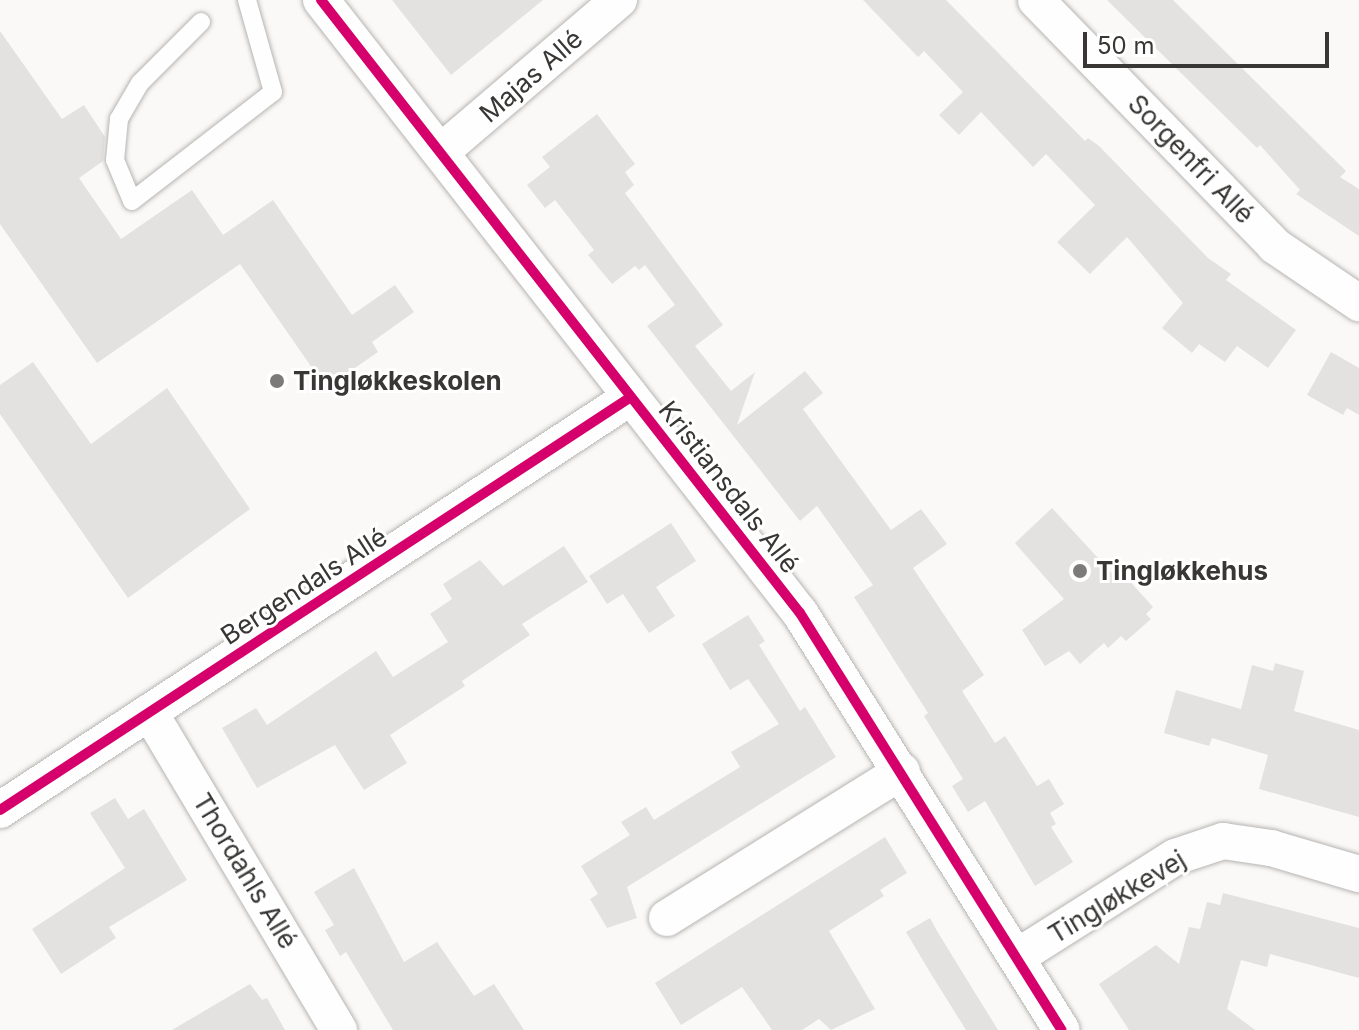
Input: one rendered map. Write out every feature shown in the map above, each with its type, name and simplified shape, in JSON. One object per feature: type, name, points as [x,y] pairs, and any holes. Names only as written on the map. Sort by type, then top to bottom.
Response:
[{"type":"street","name":"Kristiansdals Allé","points":[[321,0],[800,613],[1062,1030]]},
{"type":"street","name":"Majas Allé","points":[[442,151],[619,0]]},
{"type":"street","name":"Sorgenfri Allé","points":[[1036,0],[1275,246],[1359,303]]},
{"type":"street","name":"Bergendals Allé","points":[[0,810],[631,397]]},
{"type":"street","name":"Thordahls Allé","points":[[150,713],[339,1030]]},
{"type":"street","points":[[667,918],[902,771]]},
{"type":"street","name":"Tingløkkevej","points":[[1017,957],[1175,857],[1223,841],[1271,848],[1359,874]]},
{"type":"lane","points":[[201,22],[140,83],[119,119],[115,160],[132,201],[273,92],[247,0]]},
{"type":"building","points":[[392,0],[543,0],[451,75]]},
{"type":"building","points":[[863,0],[946,0],[1085,141],[1088,138],[1099,146],[1208,258],[1231,274],[1226,280],[1296,330],[1268,368],[1237,346],[1225,362],[1199,344],[1192,353],[1162,328],[1183,303],[1127,237],[1090,274],[1057,242],[1095,205],[1046,154],[1033,167],[981,112],[959,135],[939,115],[963,92],[924,51],[918,57]]},
{"type":"building","points":[[1107,0],[1173,0],[1346,171],[1340,177],[1359,189],[1359,236],[1296,194],[1300,190],[1260,145],[1257,148]]},
{"type":"building","points":[[0,31],[62,119],[84,105],[105,137],[103,161],[79,178],[121,239],[192,190],[223,235],[273,200],[352,315],[395,285],[414,312],[372,342],[378,352],[326,388],[240,264],[97,363],[0,224]]},
{"type":"building","points":[[597,114],[635,164],[625,172],[634,185],[625,193],[723,325],[695,346],[731,391],[755,372],[737,425],[805,371],[823,393],[803,409],[891,530],[921,509],[947,544],[913,568],[984,675],[962,691],[995,743],[1005,736],[1037,786],[1049,779],[1064,804],[1050,813],[1056,824],[1051,827],[1073,862],[1035,886],[985,801],[968,812],[952,786],[963,779],[924,716],[928,713],[854,597],[873,585],[817,506],[800,521],[647,326],[675,305],[645,265],[639,270],[635,266],[612,284],[588,255],[594,250],[555,200],[545,208],[527,185],[550,167],[542,157]]},
{"type":"building","points":[[1331,352],[1359,368],[1359,415],[1347,408],[1343,415],[1307,395]]},
{"type":"building","points":[[33,362],[91,444],[167,388],[250,509],[128,598],[0,414],[0,385]]},
{"type":"building","points":[[1052,508],[1120,582],[1126,577],[1153,607],[1146,614],[1151,619],[1126,641],[1121,636],[1108,648],[1104,643],[1080,664],[1069,651],[1045,666],[1022,630],[1064,599],[1015,543]]},
{"type":"building","points":[[671,523],[696,561],[656,587],[675,616],[649,633],[623,594],[607,604],[589,576]]},
{"type":"building","points":[[564,546],[588,582],[522,624],[530,635],[462,681],[465,686],[390,735],[407,763],[364,790],[335,745],[257,788],[222,728],[256,708],[267,725],[376,651],[393,677],[448,642],[430,614],[452,599],[443,584],[480,560],[503,586]]},
{"type":"building","points":[[748,615],[765,641],[759,645],[800,711],[805,707],[836,757],[627,887],[637,918],[607,928],[590,899],[598,894],[581,866],[630,835],[621,822],[646,807],[654,820],[740,767],[731,752],[779,724],[748,679],[730,690],[702,644]]},
{"type":"building","points":[[1275,663],[1304,671],[1294,711],[1359,730],[1359,817],[1259,789],[1268,755],[1212,738],[1209,746],[1164,733],[1176,690],[1241,709],[1252,665],[1273,671]]},
{"type":"building","points":[[115,798],[128,819],[144,809],[187,880],[109,927],[116,938],[61,974],[32,929],[125,868],[90,813]]},
{"type":"building","points":[[885,837],[907,873],[880,890],[884,896],[829,931],[875,1009],[831,1030],[819,1019],[802,1030],[772,1030],[742,987],[681,1025],[655,983]]},
{"type":"building","points":[[354,868],[404,962],[437,942],[474,996],[494,984],[524,1030],[393,1030],[346,952],[340,956],[325,930],[334,925],[314,892]]},
{"type":"building","points":[[1223,893],[1359,928],[1359,978],[1270,954],[1267,967],[1241,960],[1227,1009],[1255,1030],[1129,1030],[1099,984],[1156,945],[1179,964],[1189,927],[1200,929],[1207,902],[1220,905]]},
{"type":"building","points":[[930,918],[998,1030],[966,1030],[931,974],[906,932]]},
{"type":"building","points":[[250,984],[262,1000],[267,998],[285,1030],[172,1030]]},
{"type":"cycle path","points":[[321,0],[800,613],[1062,1030]]},
{"type":"cycle path","points":[[0,810],[631,397]]},
{"type":"place","name":"Tingløkkeskolen","points":[[277,381]]},
{"type":"place","name":"Tingløkkehus","points":[[1080,571]]}]
